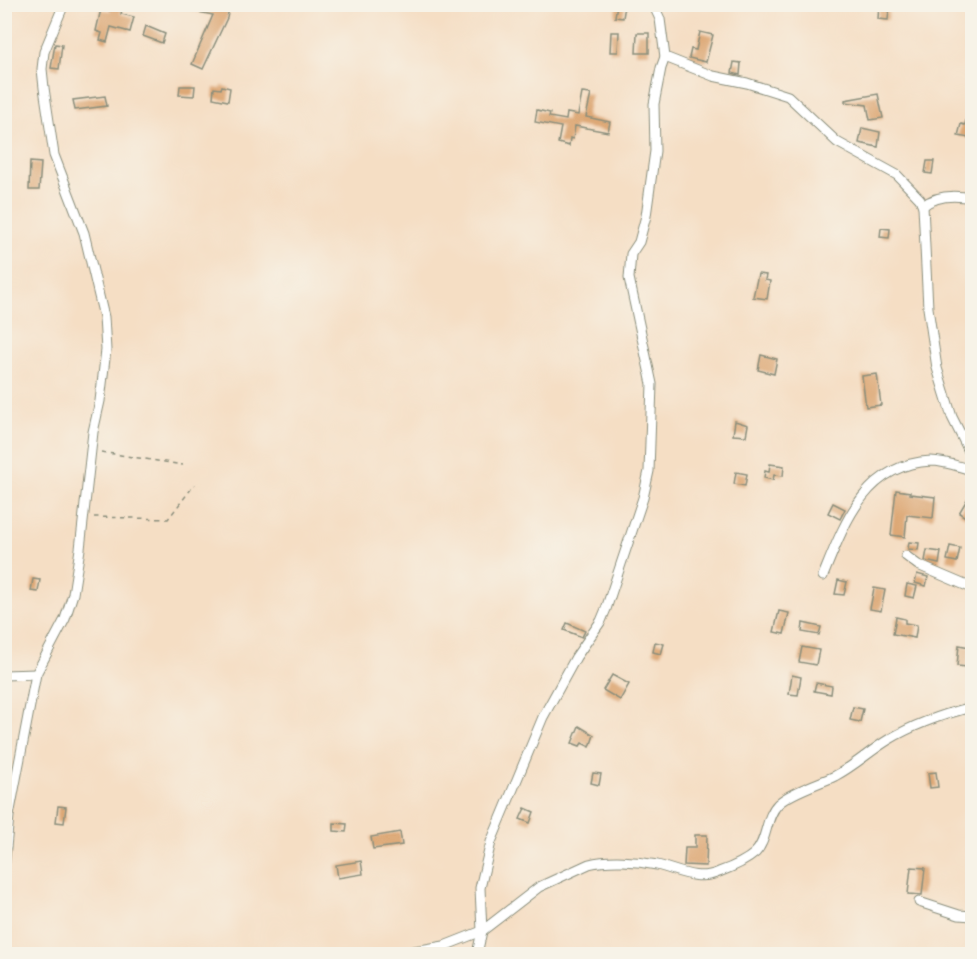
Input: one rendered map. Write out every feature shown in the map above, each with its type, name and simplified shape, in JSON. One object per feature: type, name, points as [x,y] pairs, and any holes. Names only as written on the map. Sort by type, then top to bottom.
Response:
[{"type":"street","points":[[4,869],[9,816],[36,674],[69,609],[80,549],[91,451],[102,384],[106,334],[84,233],[54,155],[42,69],[47,43],[64,4]]},
{"type":"street","points":[[477,954],[482,931],[480,888],[491,842],[543,717],[576,657],[601,621],[643,498],[649,471],[652,384],[629,278],[631,254],[639,242],[646,216],[655,151],[654,104],[665,57],[660,19],[653,4]]},
{"type":"street","points":[[665,57],[713,76],[747,82],[788,96],[837,142],[897,175],[920,199],[928,308],[937,368],[952,417],[972,457]]},
{"type":"street","points":[[922,206],[942,197],[972,198]]},
{"type":"street","points":[[824,576],[858,501],[874,483],[894,471],[916,463],[934,461],[972,470]]},
{"type":"street","points":[[906,556],[918,566],[972,588]]},
{"type":"street","points":[[4,675],[36,674]]},
{"type":"street","points":[[396,954],[444,946],[482,931],[539,887],[598,862],[657,865],[685,875],[718,873],[754,853],[759,847],[771,812],[784,799],[841,772],[890,739],[922,724],[972,707]]},
{"type":"street","points":[[919,902],[959,915],[972,916]]},
{"type":"path","points":[[91,451],[183,465]]},
{"type":"path","points":[[84,516],[168,519],[195,484]]},
{"type":"building","points":[[179,4],[230,4],[227,18],[203,69],[192,64],[213,15],[179,8]]},
{"type":"building","points":[[617,4],[625,5],[623,18],[615,17]]},
{"type":"building","points":[[879,4],[887,4],[888,20],[878,19]]},
{"type":"building","points":[[112,6],[122,9],[121,14],[134,17],[130,32],[111,27],[107,42],[100,40],[102,33],[96,31],[101,9],[110,11]]},
{"type":"building","points":[[146,26],[165,34],[162,43],[143,36]]},
{"type":"building","points":[[611,32],[619,32],[618,52],[610,52]]},
{"type":"building","points":[[700,32],[713,35],[706,62],[689,58],[691,49],[696,50]]},
{"type":"building","points":[[637,33],[649,33],[649,53],[636,53]]},
{"type":"building","points":[[55,44],[62,45],[59,69],[51,68]]},
{"type":"building","points":[[734,62],[741,63],[740,75],[732,73]]},
{"type":"building","points":[[180,86],[195,86],[194,96],[179,95]]},
{"type":"building","points":[[222,86],[230,88],[228,101],[213,98],[214,88],[221,89]]},
{"type":"building","points":[[582,93],[591,94],[586,117],[610,122],[608,132],[575,126],[573,139],[570,138],[569,146],[558,143],[561,127],[535,122],[537,110],[550,113],[549,117],[566,120],[567,113],[578,115]]},
{"type":"building","points":[[878,94],[883,118],[870,120],[867,105],[845,102],[845,100]]},
{"type":"building","points":[[105,96],[107,106],[75,110],[73,100]]},
{"type":"building","points":[[969,105],[972,105],[972,135],[970,134],[969,138],[958,136],[961,124],[965,125]]},
{"type":"building","points":[[862,128],[880,132],[878,147],[859,143]]},
{"type":"building","points":[[927,161],[934,161],[932,174],[925,173]]},
{"type":"building","points":[[30,162],[41,163],[39,190],[29,190]]},
{"type":"building","points":[[881,228],[890,229],[889,238],[880,237]]},
{"type":"building","points":[[758,274],[766,275],[765,280],[770,281],[767,299],[753,297]]},
{"type":"building","points":[[761,355],[777,359],[774,374],[758,370]]},
{"type":"building","points":[[877,374],[881,405],[866,407],[862,376]]},
{"type":"building","points":[[735,421],[748,425],[746,436],[733,435]]},
{"type":"building","points":[[770,464],[784,466],[783,476],[774,475],[773,480],[764,478],[765,471],[769,472]]},
{"type":"building","points":[[736,472],[747,474],[745,486],[734,484]]},
{"type":"building","points":[[896,490],[935,497],[933,518],[907,515],[905,537],[891,535]]},
{"type":"building","points":[[972,491],[972,510],[967,518],[959,513]]},
{"type":"building","points":[[833,503],[845,509],[840,519],[828,513]]},
{"type":"building","points":[[909,542],[919,543],[918,550],[908,549]]},
{"type":"building","points":[[950,546],[960,548],[957,562],[947,560]]},
{"type":"building","points":[[927,550],[941,552],[939,564],[925,561]]},
{"type":"building","points":[[917,574],[928,577],[926,586],[915,583]]},
{"type":"building","points":[[33,579],[40,580],[38,592],[31,591]]},
{"type":"building","points":[[838,580],[847,582],[844,595],[835,594]]},
{"type":"building","points":[[907,584],[917,586],[914,598],[905,596]]},
{"type":"building","points":[[874,588],[885,590],[881,611],[870,609]]},
{"type":"building","points":[[779,611],[789,613],[784,634],[774,632]]},
{"type":"building","points":[[896,617],[905,619],[905,623],[917,625],[915,638],[893,634]]},
{"type":"building","points":[[567,623],[585,631],[582,637],[564,630]]},
{"type":"building","points":[[803,623],[821,627],[819,635],[802,632]]},
{"type":"building","points":[[655,642],[664,644],[661,654],[653,652]]},
{"type":"building","points":[[959,645],[970,647],[967,667],[957,666]]},
{"type":"building","points":[[802,647],[819,650],[816,665],[799,662]]},
{"type":"building","points":[[612,675],[629,684],[620,700],[603,690]]},
{"type":"building","points":[[792,675],[801,677],[798,695],[789,694]]},
{"type":"building","points":[[816,683],[832,686],[831,694],[814,691]]},
{"type":"building","points":[[853,707],[863,709],[860,722],[850,720]]},
{"type":"building","points":[[579,726],[594,735],[590,747],[582,743],[580,746],[572,743]]},
{"type":"building","points":[[936,772],[938,787],[930,788],[928,773]]},
{"type":"building","points":[[593,773],[601,774],[599,785],[591,783]]},
{"type":"building","points":[[58,806],[66,807],[64,823],[56,822]]},
{"type":"building","points":[[525,808],[534,812],[530,823],[520,819]]},
{"type":"building","points":[[334,823],[347,824],[346,832],[334,831]]},
{"type":"building","points":[[400,832],[402,845],[373,849],[371,837]]},
{"type":"building","points":[[695,835],[707,835],[706,866],[684,865],[685,848],[695,848]]},
{"type":"building","points":[[361,861],[363,874],[338,878],[336,865]]},
{"type":"building","points":[[911,867],[925,868],[922,895],[908,894]]}]
